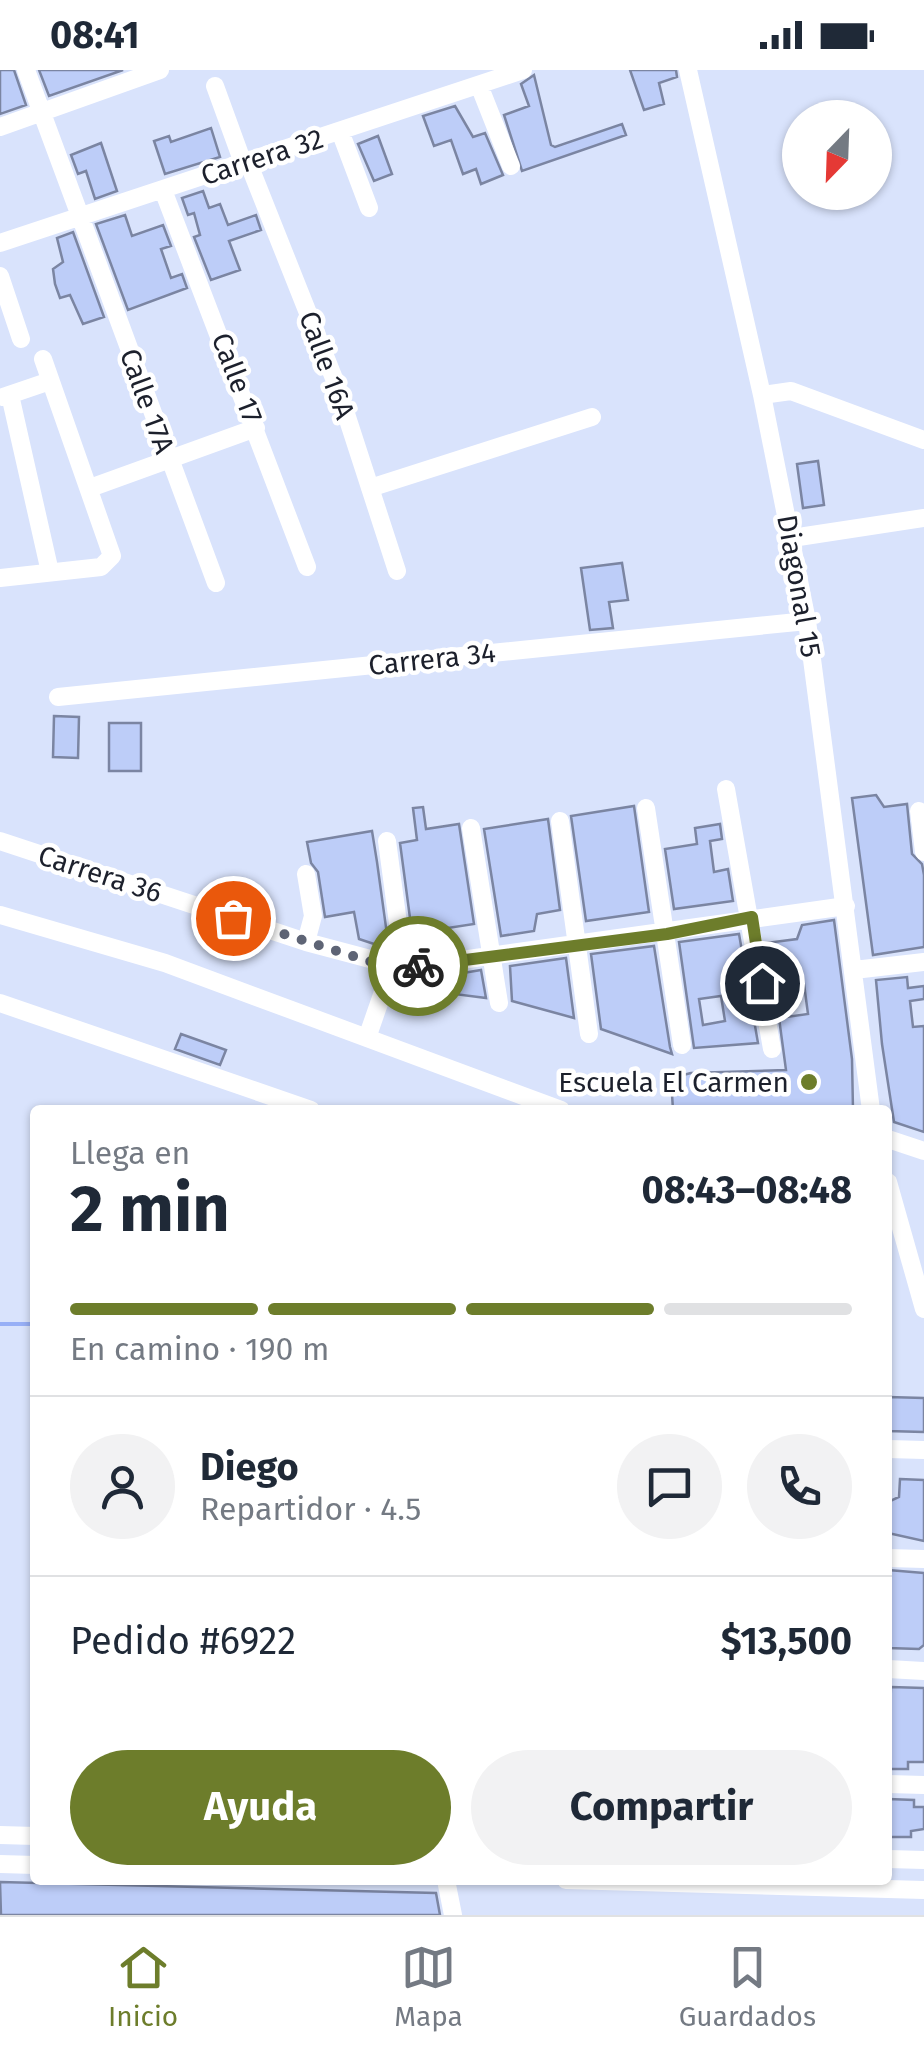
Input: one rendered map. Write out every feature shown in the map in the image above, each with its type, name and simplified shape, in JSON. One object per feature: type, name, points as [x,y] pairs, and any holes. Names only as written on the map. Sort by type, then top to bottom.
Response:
[{"type":"street","name":"Calle 17A","points":[[26,70],[216,583]]},
{"type":"street","points":[[0,127],[160,70]]},
{"type":"street","name":"Carrera 32","points":[[0,244],[523,70]]},
{"type":"street","name":"Diagonal 15","points":[[688,70],[762,395],[807,621],[870,1105]]},
{"type":"street","points":[[479,85],[511,166]]},
{"type":"street","name":"Calle 16A","points":[[216,86],[337,386],[397,571]]},
{"type":"street","points":[[340,131],[369,208]]},
{"type":"street","name":"Calle 17","points":[[163,190],[307,566]]},
{"type":"street","points":[[0,276],[21,339]]},
{"type":"street","points":[[0,578],[101,566],[112,556],[42,359]]},
{"type":"street","points":[[50,382],[5,397],[50,572]]},
{"type":"street","points":[[762,395],[791,390],[924,440]]},
{"type":"street","points":[[370,488],[592,416]]},
{"type":"street","points":[[90,488],[256,428]]},
{"type":"street","points":[[792,538],[924,518]]},
{"type":"street","name":"Carrera 34","points":[[58,697],[807,621]]},
{"type":"street","points":[[726,789],[752,917],[772,1049]]},
{"type":"street","points":[[646,808],[682,1045]]},
{"type":"street","points":[[918,811],[924,852]]},
{"type":"street","points":[[560,821],[589,1034]]},
{"type":"street","points":[[471,828],[499,1002]]},
{"type":"street","name":"Carrera 36","points":[[0,840],[306,942],[398,967],[580,946],[752,917],[846,906]]},
{"type":"street","points":[[368,1038],[398,967],[387,841]]},
{"type":"street","points":[[306,874],[312,916],[306,942]]},
{"type":"street","points":[[0,915],[165,964],[548,1105]]},
{"type":"street","points":[[854,970],[924,962]]},
{"type":"street","points":[[0,1003],[296,1105]]},
{"type":"street","points":[[892,1139],[924,1151]]},
{"type":"street","points":[[892,1196],[924,1309]]},
{"type":"street","points":[[892,1449],[924,1450]]},
{"type":"street","points":[[892,1558],[924,1559]]},
{"type":"street","points":[[892,1670],[924,1671]]},
{"type":"street","points":[[892,1784],[924,1785]]},
{"type":"street","points":[[0,1835],[30,1836]]},
{"type":"street","points":[[892,1859],[924,1860]]},
{"type":"street","points":[[0,1864],[30,1865]]},
{"type":"street","points":[[447,1885],[453,1915]]},
{"type":"street","points":[[745,1885],[924,1890]]},
{"type":"building","points":[[0,70],[14,70],[26,105],[0,114]]},
{"type":"building","points":[[39,70],[123,70],[49,96]]},
{"type":"building","points":[[630,70],[676,70],[677,77],[659,83],[664,104],[644,110]]},
{"type":"building","points":[[534,75],[551,145],[555,147],[622,124],[626,135],[522,171],[504,115],[529,106],[521,84]]},
{"type":"building","points":[[455,106],[473,137],[485,133],[503,175],[481,184],[476,169],[463,174],[451,140],[434,146],[423,116]]},
{"type":"building","points":[[211,128],[220,157],[165,174],[154,141],[169,136],[171,142]]},
{"type":"building","points":[[378,136],[392,174],[374,181],[358,144]]},
{"type":"building","points":[[101,143],[117,191],[95,199],[86,171],[78,174],[71,155]]},
{"type":"building","points":[[203,191],[209,208],[220,204],[228,225],[256,215],[261,230],[229,241],[240,270],[211,280],[194,237],[200,235],[194,213],[188,215],[182,198]]},
{"type":"building","points":[[125,215],[132,236],[163,225],[171,246],[161,249],[171,278],[182,274],[187,288],[128,310],[96,224]]},
{"type":"building","points":[[73,232],[104,317],[83,324],[70,295],[60,298],[53,269],[63,262],[57,238]]},
{"type":"building","points":[[818,461],[824,505],[803,508],[797,464]]},
{"type":"building","points":[[622,563],[628,600],[609,602],[613,628],[590,630],[581,568]]},
{"type":"building","points":[[54,716],[79,717],[78,758],[53,757]]},
{"type":"building","points":[[109,723],[141,723],[141,771],[109,771]]},
{"type":"building","points":[[876,795],[884,807],[907,804],[912,854],[922,864],[924,875],[924,947],[873,955],[852,798]]},
{"type":"building","points":[[634,806],[649,912],[586,921],[571,816]]},
{"type":"building","points":[[423,807],[426,829],[459,824],[474,924],[441,929],[443,944],[414,948],[400,843],[417,840],[413,808]]},
{"type":"building","points":[[548,819],[560,910],[537,914],[534,931],[501,936],[484,829]]},
{"type":"building","points":[[720,824],[722,839],[710,841],[714,872],[728,869],[733,901],[674,909],[665,849],[697,844],[695,828]]},
{"type":"building","points":[[372,831],[389,949],[359,939],[354,912],[325,917],[318,872],[311,863],[307,842]]},
{"type":"building","points":[[834,920],[852,1059],[853,1105],[673,1105],[671,1078],[691,1073],[786,1070],[779,1018],[808,1014],[804,984],[774,988],[766,943],[797,939],[802,925]]},
{"type":"building","points":[[739,934],[758,1043],[694,1048],[679,942]],"holes":[[[721,996],[725,1021],[703,1025],[699,999]]]},
{"type":"building","points":[[654,946],[672,1054],[601,1029],[591,954]]},
{"type":"building","points":[[566,958],[574,1018],[512,1001],[510,966]]},
{"type":"building","points":[[481,970],[486,998],[454,994],[451,975]]},
{"type":"building","points":[[907,977],[908,988],[924,986],[924,999],[910,1001],[913,1027],[924,1026],[924,1132],[894,1122],[876,980]]},
{"type":"building","points":[[181,1034],[226,1050],[220,1065],[175,1049]]},
{"type":"building","points":[[892,1397],[924,1398],[924,1432],[892,1431]]},
{"type":"building","points":[[900,1479],[924,1480],[924,1541],[892,1534],[892,1500],[899,1497]]},
{"type":"building","points":[[892,1570],[924,1573],[924,1645],[919,1649],[892,1648]]},
{"type":"building","points":[[892,1687],[924,1688],[924,1762],[908,1762],[908,1769],[892,1769]]},
{"type":"building","points":[[892,1799],[914,1800],[914,1807],[924,1807],[924,1829],[911,1831],[911,1837],[892,1837]]},
{"type":"building","points":[[0,1882],[436,1893],[440,1915],[1,1915]]},
{"type":"waterway","points":[[0,1324],[30,1324]]},
{"type":"way so far","points":[[233,918],[378,964],[418,966]]},
{"type":"place","name":"Escuela El Carmen","points":[[809,1082]]},
{"type":"route","points":[[418,966],[667,934],[752,917],[762,983]]}]
